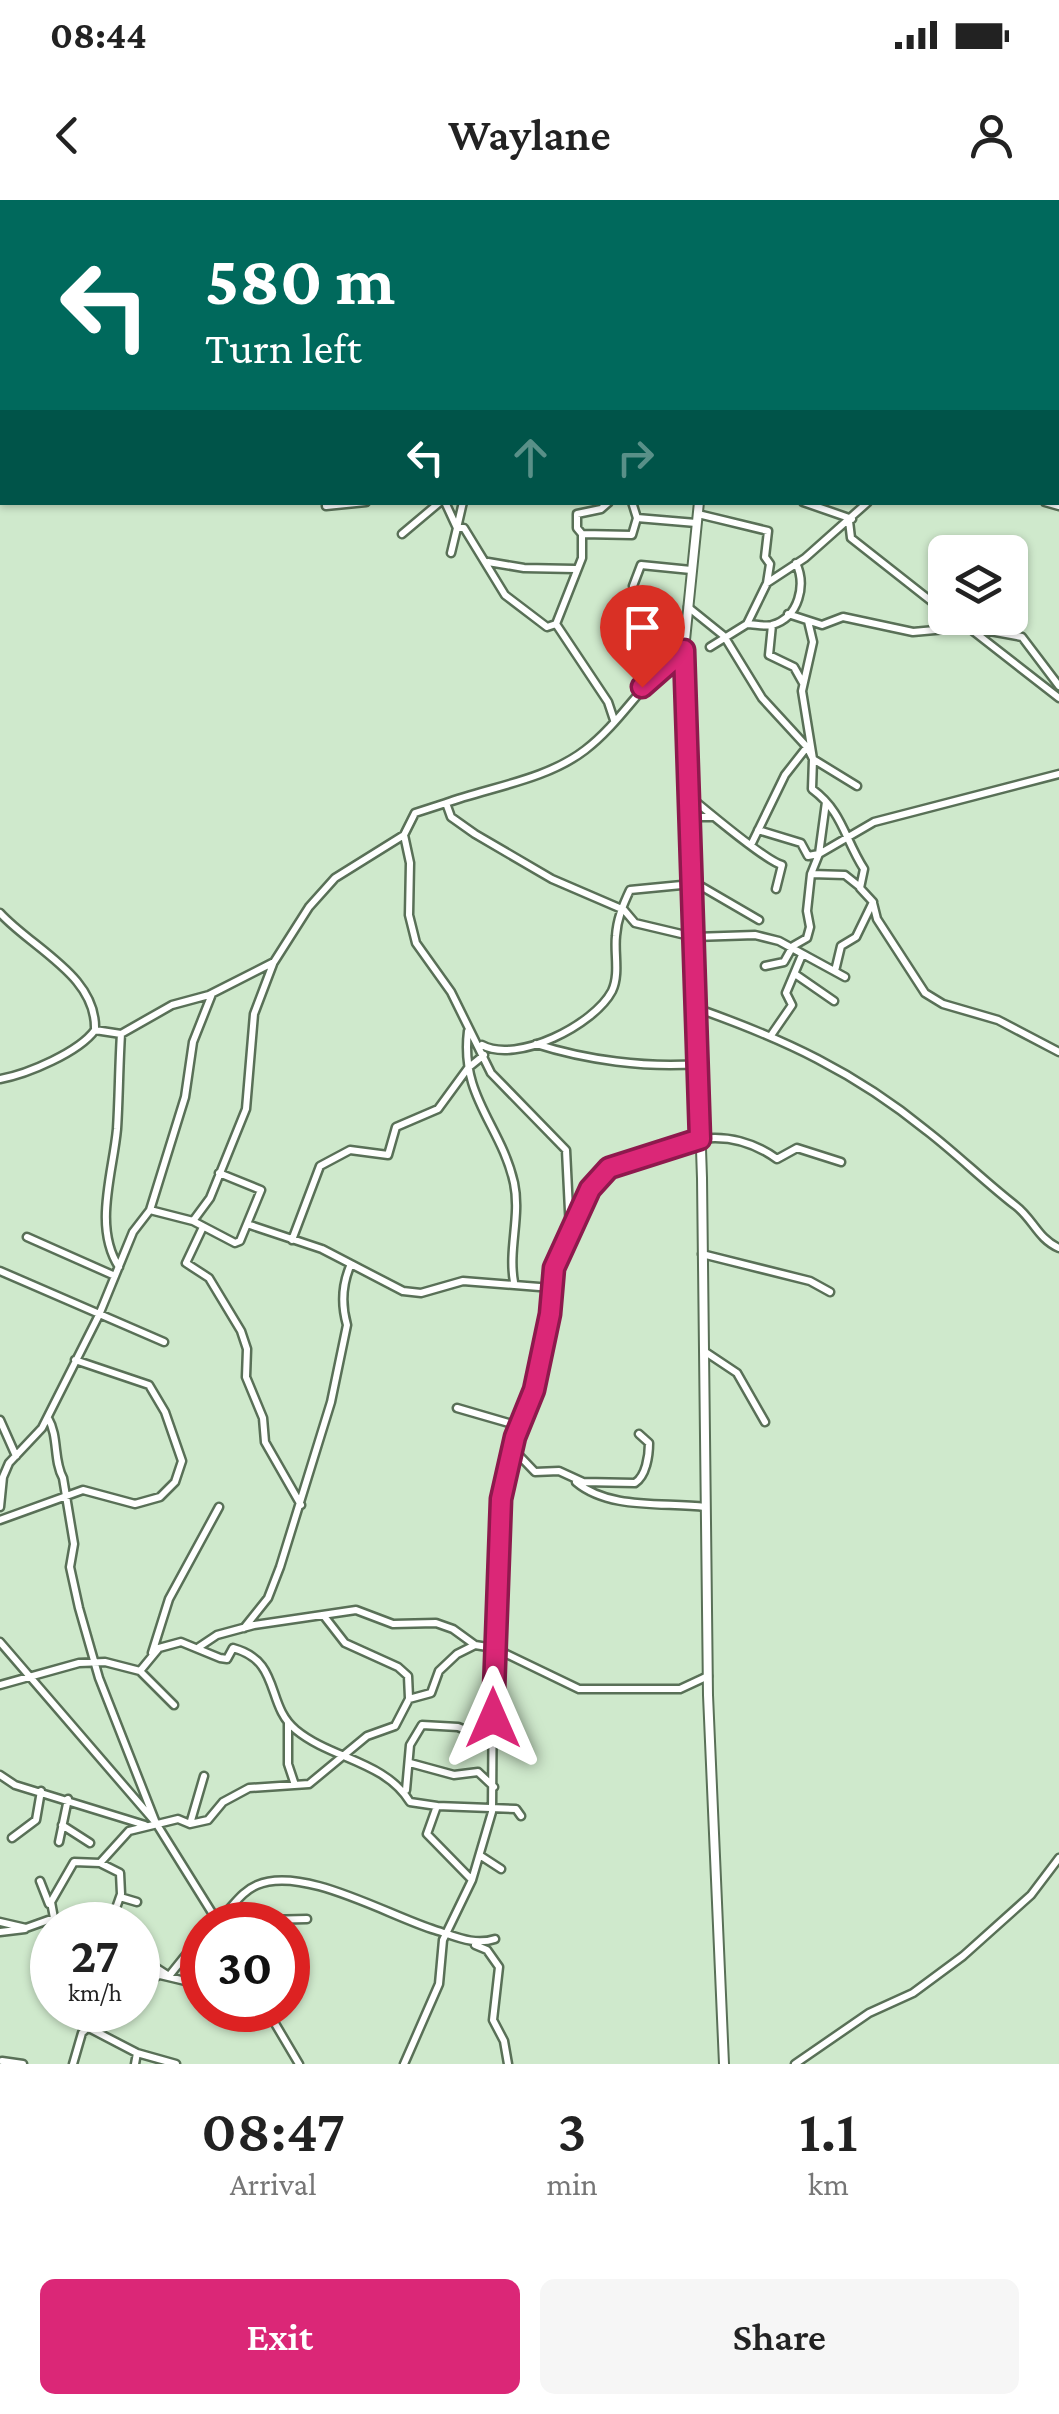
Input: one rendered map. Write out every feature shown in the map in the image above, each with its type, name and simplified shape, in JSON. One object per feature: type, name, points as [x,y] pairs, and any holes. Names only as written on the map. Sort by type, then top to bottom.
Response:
[{"type":"street","points":[[326,506],[336,505]]},
{"type":"street","points":[[402,534],[438,505]]},
{"type":"street","points":[[444,505],[457,528]]},
{"type":"street","points":[[450,553],[462,505]]},
{"type":"street","points":[[556,624],[582,558],[578,514],[606,505]]},
{"type":"street","points":[[582,534],[632,535],[636,518],[633,505]]},
{"type":"street","points":[[699,505],[684,650],[700,1139],[708,1676],[724,2064]]},
{"type":"street","points":[[811,505],[850,520]]},
{"type":"street","points":[[766,583],[865,505]]},
{"type":"street","points":[[636,518],[697,519],[768,531],[771,536],[765,557],[770,564],[766,583],[747,624]]},
{"type":"street","points":[[850,520],[851,538],[928,599]]},
{"type":"street","points":[[457,528],[464,528],[514,603],[544,625],[556,624]]},
{"type":"street","points":[[488,562],[524,568],[575,569]]},
{"type":"street","points":[[710,648],[747,624],[772,625],[788,614],[800,598],[804,578],[796,563]]},
{"type":"street","points":[[634,586],[641,565],[691,570]]},
{"type":"street","points":[[688,606],[724,636],[762,698],[813,759],[858,786]]},
{"type":"street","points":[[788,614],[822,625],[843,617],[913,632],[928,631]]},
{"type":"street","points":[[803,684],[813,642],[808,621]]},
{"type":"street","points":[[556,624],[608,702],[614,720]]},
{"type":"street","points":[[772,625],[769,655],[794,666],[803,684],[813,759],[812,789],[838,813],[864,868],[860,888]]},
{"type":"street","points":[[664,633],[686,626]]},
{"type":"street","points":[[978,635],[1059,698]]},
{"type":"street","points":[[1011,635],[1022,637],[1059,686]]},
{"type":"street","points":[[193,1222],[210,1198],[246,1110],[254,1014],[265,976],[309,907],[336,878],[404,835],[415,813],[541,774],[587,749],[656,672],[684,650]]},
{"type":"street","points":[[752,844],[785,775],[806,747]]},
{"type":"street","points":[[758,830],[800,844],[806,855],[819,854],[874,822],[1059,774]]},
{"type":"street","points":[[690,797],[770,862],[782,865],[776,888]]},
{"type":"street","points":[[792,946],[802,944],[810,927],[807,911],[811,874],[819,854],[826,802]]},
{"type":"street","points":[[446,804],[451,818],[475,834],[552,879],[622,909],[635,923],[694,937],[756,935],[792,946],[845,977]]},
{"type":"street","points":[[690,824],[700,817],[714,817]]},
{"type":"street","points":[[404,835],[410,863],[409,915],[416,943],[451,992],[491,1074],[566,1150],[570,1231]]},
{"type":"street","points":[[811,874],[845,876],[860,888],[873,902],[877,919],[925,992],[943,1004],[1011,1026],[1059,1052]]},
{"type":"street","points":[[477,1043],[505,1052],[535,1044],[588,1017],[613,989],[616,937],[632,887],[692,882],[759,920]]},
{"type":"street","points":[[835,971],[841,946],[856,938],[873,902]]},
{"type":"street","points":[[0,913],[85,988],[96,1012],[95,1030],[76,1049],[37,1068],[0,1079]]},
{"type":"street","points":[[765,966],[784,962],[792,946]]},
{"type":"street","points":[[772,1034],[792,1005],[786,993],[802,955]]},
{"type":"street","points":[[95,1030],[122,1034],[172,1005],[212,993],[274,962]]},
{"type":"street","points":[[795,974],[834,1000]]},
{"type":"street","points":[[0,1508],[3,1477],[48,1418],[99,1315],[133,1232],[150,1210],[184,1097],[193,1042],[212,993]]},
{"type":"street","points":[[696,1008],[772,1034],[818,1056],[905,1114],[1000,1197],[1015,1205],[1040,1235],[1059,1248]]},
{"type":"street","points":[[468,1029],[470,1083],[514,1184],[514,1283]]},
{"type":"street","points":[[119,1267],[110,1253],[106,1190],[117,1126],[122,1034]]},
{"type":"street","points":[[535,1044],[562,1053],[664,1067],[698,1064]]},
{"type":"street","points":[[292,1240],[320,1166],[350,1150],[388,1155],[396,1127],[438,1109],[468,1068],[484,1055]]},
{"type":"street","points":[[404,2064],[440,1984],[446,1934],[481,1856],[492,1810],[499,1518],[512,1448],[534,1390],[554,1268],[590,1189],[609,1168],[716,1136],[760,1146],[777,1159],[797,1148],[842,1162]]},
{"type":"street","points":[[150,1210],[193,1222],[235,1243],[240,1241],[261,1190],[220,1174]]},
{"type":"street","points":[[247,1224],[351,1264],[403,1291],[422,1293],[463,1282],[552,1288]]},
{"type":"street","points":[[204,1227],[186,1263],[209,1278],[241,1330],[247,1349],[246,1377],[263,1418],[265,1442],[301,1505]]},
{"type":"street","points":[[27,1238],[116,1276]]},
{"type":"street","points":[[702,1254],[810,1281],[830,1292]]},
{"type":"street","points":[[244,1628],[268,1598],[301,1505],[331,1402],[348,1325],[342,1304],[344,1279],[351,1264]]},
{"type":"street","points":[[0,1271],[164,1342]]},
{"type":"street","points":[[703,1351],[737,1373],[765,1422]]},
{"type":"street","points":[[0,1520],[83,1490],[135,1504],[160,1497],[175,1482],[182,1461],[165,1412],[149,1385],[75,1360]]},
{"type":"street","points":[[457,1408],[519,1426]]},
{"type":"street","points":[[48,1418],[55,1430],[58,1468],[74,1544],[70,1567],[96,1665],[156,1824]]},
{"type":"street","points":[[0,1420],[16,1456]]},
{"type":"street","points":[[512,1448],[536,1472],[558,1472],[596,1483],[640,1480],[649,1443],[639,1434]]},
{"type":"street","points":[[572,1478],[590,1492],[630,1503],[670,1502],[705,1507]]},
{"type":"street","points":[[152,1654],[168,1599],[218,1507]]},
{"type":"street","points":[[198,1648],[217,1635],[244,1628],[356,1610],[394,1624],[436,1623],[466,1636],[475,1646]]},
{"type":"street","points":[[100,1862],[129,1831],[178,1819],[190,1824],[208,1820],[223,1802],[249,1788],[309,1784],[367,1736],[395,1726],[409,1699],[408,1676],[344,1642],[323,1616]]},
{"type":"street","points":[[0,1642],[156,1824],[204,1902]]},
{"type":"street","points":[[140,1671],[159,1648],[181,1642],[227,1658],[233,1648],[250,1652],[264,1667],[288,1722],[288,1764],[295,1785]]},
{"type":"street","points":[[409,1699],[431,1693],[439,1671],[458,1654],[475,1646],[494,1648],[579,1690],[680,1689],[708,1676]]},
{"type":"street","points":[[0,1685],[79,1664],[105,1662],[140,1671],[174,1704]]},
{"type":"street","points":[[288,1722],[342,1757],[362,1761],[405,1793],[410,1802],[516,1809],[521,1816]]},
{"type":"street","points":[[405,1793],[412,1737],[422,1726],[458,1727],[494,1741]]},
{"type":"street","points":[[410,1763],[454,1775],[478,1772],[494,1787]]},
{"type":"street","points":[[0,1774],[15,1785],[146,1826]]},
{"type":"street","points":[[190,1824],[204,1776]]},
{"type":"street","points":[[12,1838],[36,1820],[41,1791]]},
{"type":"street","points":[[59,1842],[68,1799]]},
{"type":"street","points":[[437,1806],[427,1834],[472,1880]]},
{"type":"street","points":[[62,1825],[90,1843]]},
{"type":"street","points":[[481,1856],[501,1869]]},
{"type":"street","points":[[796,2064],[869,2014],[913,1993],[963,1956],[1031,1895],[1059,1858]]},
{"type":"street","points":[[54,1902],[74,1862],[100,1862],[120,1873],[118,1902]]},
{"type":"street","points":[[238,1902],[253,1886],[278,1881],[327,1887],[396,1918],[446,1934],[474,1942],[495,1939]]},
{"type":"street","points":[[40,1882],[47,1902]]},
{"type":"street","points":[[120,1897],[136,1902]]},
{"type":"street","points":[[0,1922],[26,1928]]},
{"type":"street","points":[[0,1932],[30,1927]]},
{"type":"street","points":[[446,1934],[487,1950],[500,1967],[493,2020],[504,2040],[508,2064]]},
{"type":"street","points":[[170,1976],[180,1963]]},
{"type":"street","points":[[160,1970],[170,1976]]},
{"type":"street","points":[[160,1976],[180,1979]]},
{"type":"street","points":[[73,2064],[85,2032]]},
{"type":"street","points":[[96,2032],[138,2054],[176,2064]]},
{"type":"street","points":[[280,2032],[299,2064]]},
{"type":"street","points":[[135,2064],[138,2054]]},
{"type":"street","points":[[2,2061],[23,2064]]},
{"type":"route","points":[[493,1718],[501,1499],[515,1437],[534,1390],[550,1314],[554,1268],[590,1189],[609,1168],[624,1160],[700,1139],[684,650],[642,687]]}]
